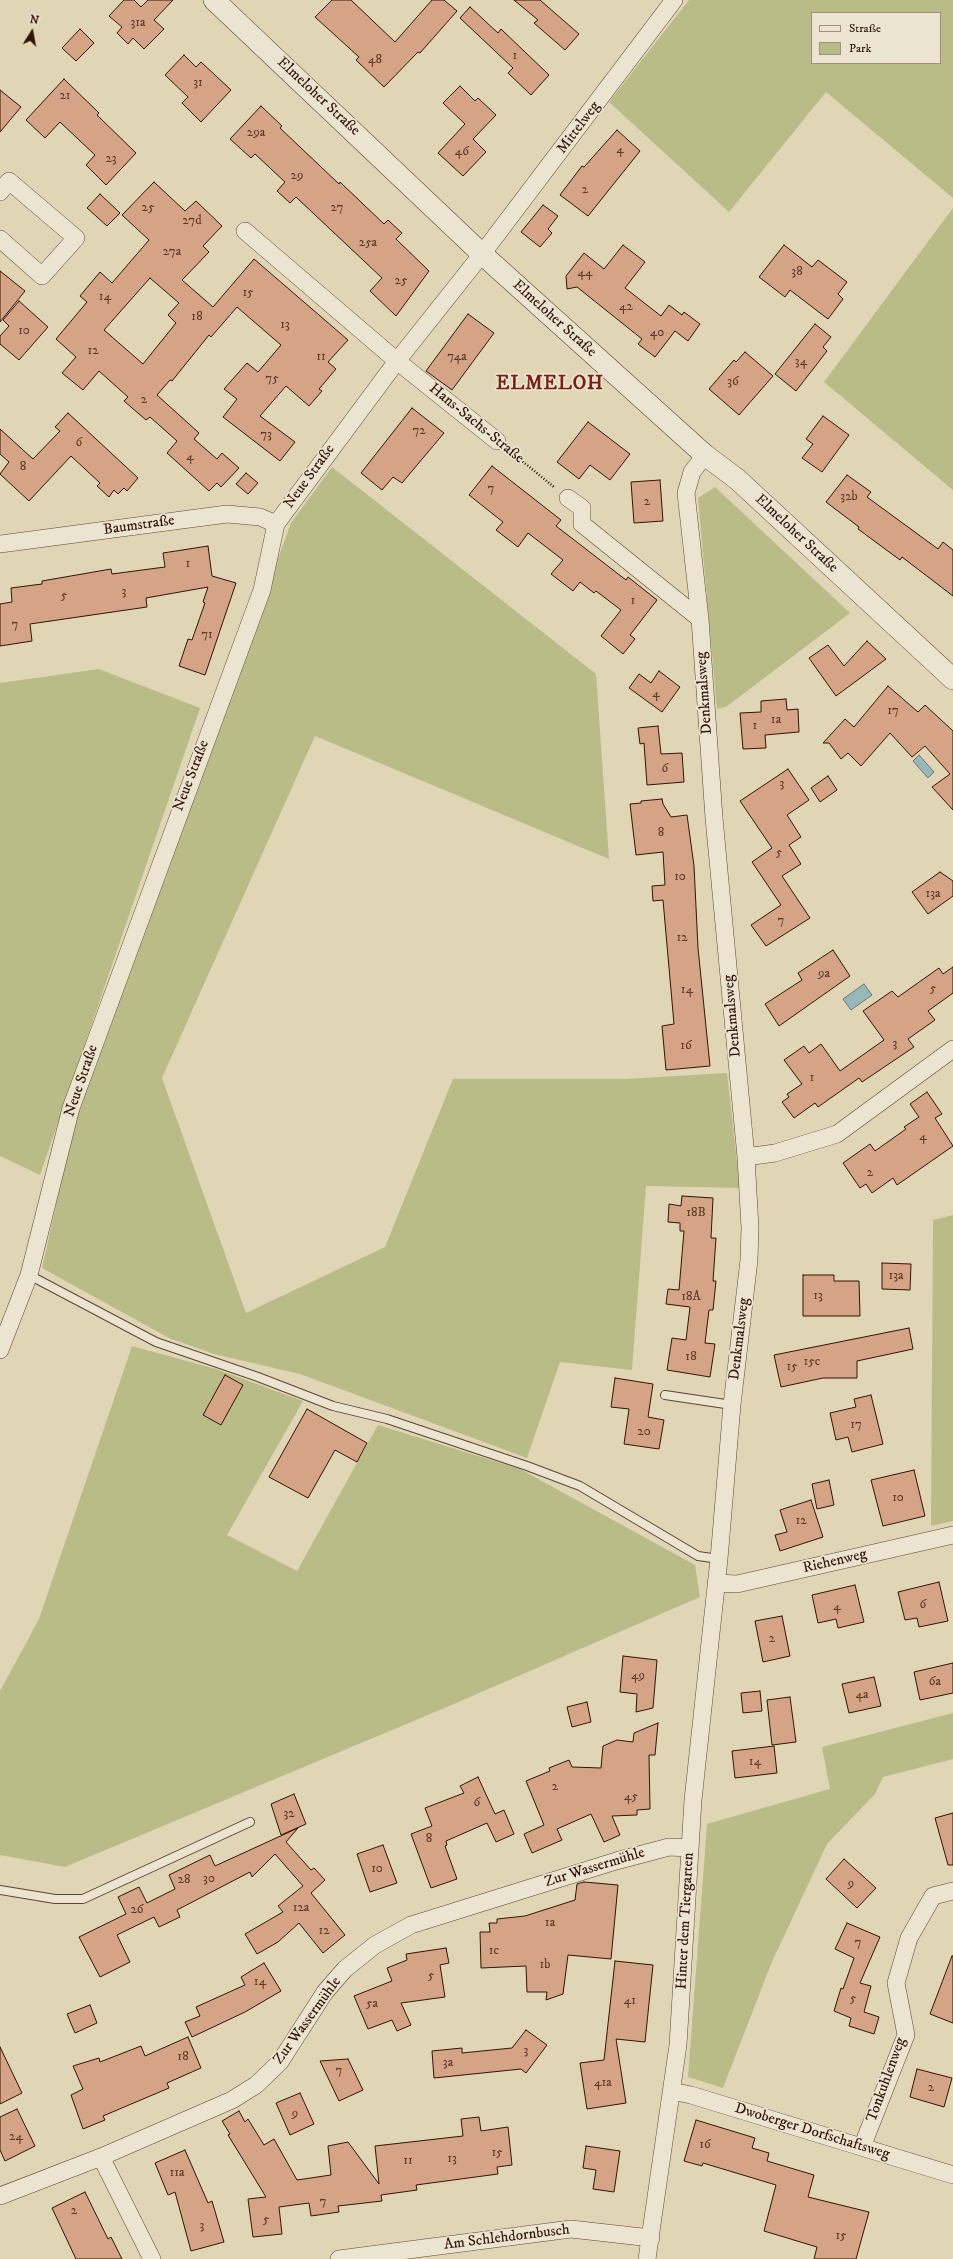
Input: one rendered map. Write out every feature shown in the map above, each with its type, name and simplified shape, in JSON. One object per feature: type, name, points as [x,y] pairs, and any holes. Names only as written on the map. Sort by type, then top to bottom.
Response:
[{"type":"street","name":"Elmeloher Straße","points":[[214,0],[482,254],[705,455],[736,479],[953,679]]},
{"type":"street","name":"Mittelweg","points":[[482,254],[674,0]]},
{"type":"street","points":[[0,192],[9,181],[76,238],[42,276],[0,239]]},
{"type":"street","name":"Hans-Sachs-Straße","points":[[245,232],[397,361],[497,441]]},
{"type":"street","name":"Neue Straße","points":[[0,1350],[29,1275],[71,1108],[262,590],[276,524],[397,361],[482,254]]},
{"type":"street","name":"Denkmalsweg","points":[[705,455],[692,472],[686,493],[700,619],[714,818],[746,1157],[750,1228],[749,1260],[732,1405],[716,1583]]},
{"type":"street","points":[[568,498],[582,508],[582,524],[700,619]]},
{"type":"street","name":"Baumstraße","points":[[0,544],[227,514],[260,518],[276,524]]},
{"type":"street","points":[[746,1157],[775,1153],[837,1134],[953,1049]]},
{"type":"street","name":"Riehenweg","points":[[716,1583],[738,1584],[953,1535]]},
{"type":"street","name":"Hinter dem Tiergarten","points":[[647,2259],[678,2045],[690,1848],[716,1583]]},
{"type":"street","name":"Zur Wassermühle","points":[[0,2196],[101,2157],[232,2100],[256,2085],[280,2062],[325,1992],[345,1969],[375,1945],[411,1925],[669,1846],[690,1848]]},
{"type":"street","name":"Tonkuhlenweg","points":[[862,2147],[906,2035],[896,1983],[909,1938],[933,1896],[953,1891]]},
{"type":"street","name":"Dwoberger Dorfschaftsweg","points":[[671,2091],[691,2095],[953,2175]]},
{"type":"street","points":[[101,2157],[152,2259]]},
{"type":"street","name":"Am Schlehdornbusch","points":[[339,2259],[571,2229],[651,2238]]},
{"type":"lane","points":[[29,1275],[156,1342],[258,1377],[333,1406],[387,1419],[580,1486],[698,1556],[719,1559]]},
{"type":"lane","points":[[665,1395],[732,1405]]},
{"type":"lane","points":[[0,1890],[55,1899],[83,1898],[250,1822]]},
{"type":"path","name":"Hans-Sachs-Straße","points":[[497,441],[568,498]]},
{"type":"green space","points":[[689,0],[953,0],[953,198],[826,92],[729,212],[609,102]]},
{"type":"green space","points":[[953,208],[953,490],[824,382]]},
{"type":"green space","points":[[332,467],[596,674],[609,859],[315,736],[162,1078],[246,1313],[385,1247],[453,1079],[625,1079],[727,1073],[740,1188],[646,1186],[632,1370],[560,1362],[527,1458],[300,1374],[214,1354],[169,1338],[42,1268],[76,1116],[221,715],[291,523]]},
{"type":"green space","points":[[715,487],[850,613],[726,707],[717,709],[698,498]]},
{"type":"green space","points":[[99,669],[200,708],[40,1175],[0,1156],[0,683]]},
{"type":"green space","points":[[953,1215],[953,1521],[931,1526],[933,1220]]},
{"type":"green space","points":[[132,1346],[216,1369],[303,1401],[227,1535],[297,1571],[378,1425],[520,1469],[695,1565],[700,1597],[447,1707],[65,1867],[0,1855],[0,1691],[39,1619]]},
{"type":"green space","points":[[953,1713],[953,1759],[883,1777],[875,1794],[827,1844],[771,1964],[723,2088],[688,2077],[707,1824],[830,1789],[822,1747]]},
{"type":"water","points":[[919,755],[934,772],[928,778],[913,761]]},
{"type":"water","points":[[864,984],[872,995],[851,1010],[843,999]]},
{"type":"building","points":[[124,0],[134,0],[141,7],[148,0],[173,0],[154,20],[164,29],[144,49],[133,38],[128,44],[117,33],[122,27],[109,16]]},
{"type":"building","points":[[332,0],[351,0],[395,42],[432,0],[444,0],[457,11],[420,53],[418,52],[384,87],[356,60],[359,57],[315,17]]},
{"type":"building","points":[[514,0],[540,0],[579,34],[565,50],[534,23],[538,20]]},
{"type":"building","points":[[470,7],[498,33],[501,29],[549,75],[531,95],[508,73],[513,68],[460,18]]},
{"type":"building","points":[[80,29],[94,43],[76,61],[62,48]]},
{"type":"building","points":[[184,55],[196,67],[201,62],[231,90],[201,122],[182,103],[188,97],[165,75]]},
{"type":"building","points":[[64,79],[99,113],[97,115],[136,153],[106,185],[86,165],[95,155],[60,122],[45,138],[26,120]]},
{"type":"building","points":[[460,86],[475,101],[478,98],[496,115],[473,139],[486,152],[463,176],[438,153],[465,124],[443,103]]},
{"type":"building","points":[[0,90],[21,107],[0,132]]},
{"type":"building","points":[[261,106],[282,126],[280,128],[339,184],[340,182],[384,224],[388,220],[402,233],[396,239],[429,271],[396,316],[370,291],[382,278],[296,197],[290,203],[277,191],[285,182],[255,154],[251,158],[230,139]]},
{"type":"building","points":[[617,130],[640,151],[588,216],[560,195],[582,166],[584,167]]},
{"type":"building","points":[[154,182],[185,211],[196,201],[222,226],[203,246],[209,252],[182,280],[213,307],[254,259],[348,340],[328,362],[336,369],[319,389],[322,391],[309,406],[286,386],[260,416],[295,442],[280,461],[223,417],[237,399],[224,389],[247,363],[258,372],[281,345],[237,307],[211,337],[209,335],[172,381],[170,380],[157,395],[199,433],[194,439],[217,459],[222,453],[239,468],[221,487],[217,483],[209,491],[167,453],[177,441],[150,417],[146,420],[124,401],[128,397],[99,371],[83,390],[62,373],[76,357],[56,339],[87,302],[80,296],[100,272],[112,283],[149,240],[122,215]],"holes":[[[150,278],[179,303],[168,315],[176,323],[143,364],[104,330]]]},
{"type":"building","points":[[100,194],[120,213],[107,226],[87,208]]},
{"type":"building","points":[[543,205],[558,216],[548,229],[552,233],[540,247],[521,232]]},
{"type":"building","points":[[623,245],[645,262],[625,288],[661,316],[669,305],[682,315],[684,312],[700,324],[688,341],[675,331],[655,357],[638,344],[642,339],[577,287],[567,289],[566,276],[584,253],[604,269]]},
{"type":"building","points":[[784,245],[812,267],[818,260],[847,282],[838,294],[843,299],[828,319],[790,290],[785,297],[759,277]]},
{"type":"building","points":[[0,271],[25,291],[0,322]]},
{"type":"building","points":[[19,301],[48,327],[19,360],[0,344],[0,336],[9,326],[3,320]]},
{"type":"building","points":[[468,314],[494,333],[452,390],[426,371]]},
{"type":"building","points":[[815,324],[831,337],[823,347],[827,351],[796,391],[775,374]]},
{"type":"building","points":[[745,352],[773,376],[739,415],[709,389],[734,360],[736,362]]},
{"type":"building","points":[[412,408],[444,433],[402,483],[393,477],[382,490],[361,473]]},
{"type":"building","points":[[68,413],[138,478],[127,491],[124,488],[118,494],[114,490],[109,497],[97,486],[100,483],[71,456],[29,501],[0,474],[9,462],[0,454],[0,429],[33,459],[60,431],[55,427]]},
{"type":"building","points":[[823,416],[849,435],[822,472],[802,458],[813,444],[806,439]]},
{"type":"building","points":[[588,422],[630,454],[610,480],[590,465],[579,479],[557,462]]},
{"type":"building","points":[[492,466],[561,520],[556,526],[626,580],[628,577],[657,600],[630,635],[635,639],[623,654],[601,636],[621,610],[596,591],[594,593],[580,582],[573,591],[551,574],[563,560],[528,533],[518,547],[496,530],[503,522],[469,495]]},
{"type":"building","points":[[246,473],[258,483],[248,494],[236,484]]},
{"type":"building","points":[[847,475],[871,492],[867,497],[938,549],[943,542],[953,550],[953,596],[902,557],[900,560],[858,529],[859,527],[826,502]]},
{"type":"building","points":[[660,480],[663,521],[634,523],[631,482]]},
{"type":"building","points":[[208,546],[212,576],[236,583],[205,675],[179,666],[188,639],[192,640],[205,603],[203,602],[208,587],[146,598],[147,607],[30,624],[32,641],[0,646],[0,604],[12,602],[11,588],[42,584],[42,581],[111,569],[112,574],[165,567],[163,553]]},
{"type":"building","points":[[867,641],[886,659],[836,696],[809,658],[828,645],[844,666]]},
{"type":"building","points":[[659,671],[680,687],[662,712],[629,688],[639,674],[651,683]]},
{"type":"building","points":[[888,686],[918,712],[925,705],[953,731],[953,810],[932,787],[950,774],[925,746],[912,757],[890,733],[861,766],[848,753],[841,759],[829,743],[823,743],[845,719],[854,727]]},
{"type":"building","points":[[786,699],[787,710],[798,709],[799,732],[765,735],[766,748],[743,749],[740,713],[761,712],[761,701]]},
{"type":"building","points":[[658,726],[661,754],[682,753],[684,782],[647,785],[644,743],[640,744],[638,728]]},
{"type":"building","points":[[788,769],[809,800],[787,815],[801,837],[789,845],[801,864],[782,876],[810,918],[766,946],[751,925],[781,905],[752,862],[772,848],[740,801]]},
{"type":"building","points":[[828,776],[837,790],[820,802],[811,788]]},
{"type":"building","points":[[662,799],[663,804],[671,817],[687,815],[694,866],[698,948],[710,1066],[666,1070],[662,1026],[674,1024],[663,900],[653,901],[652,886],[665,885],[663,852],[636,855],[630,804],[641,803],[641,801]]},
{"type":"building","points":[[940,872],[953,881],[953,896],[928,914],[912,892]]},
{"type":"building","points":[[833,950],[850,976],[779,1026],[765,1004],[802,980],[798,973]]},
{"type":"building","points":[[953,967],[953,993],[928,1011],[935,1020],[908,1039],[914,1047],[862,1082],[859,1078],[818,1107],[815,1103],[794,1118],[782,1102],[789,1097],[787,1094],[802,1084],[784,1060],[804,1046],[809,1053],[821,1044],[840,1071],[884,1040],[863,1011],[892,991],[898,997],[939,968],[943,974]]},
{"type":"building","points":[[927,1092],[942,1114],[935,1118],[953,1146],[897,1185],[893,1178],[872,1193],[866,1184],[860,1188],[843,1163],[870,1144],[875,1151],[906,1129],[904,1127],[919,1117],[910,1104]]},
{"type":"building","points":[[682,1196],[713,1198],[711,1238],[716,1238],[713,1281],[716,1281],[713,1310],[709,1310],[705,1343],[715,1344],[710,1377],[667,1370],[672,1338],[686,1340],[690,1307],[666,1304],[668,1289],[679,1290],[684,1231],[680,1231],[680,1223],[668,1222],[669,1204],[681,1206]]},
{"type":"building","points":[[882,1263],[911,1264],[910,1290],[882,1289]]},
{"type":"building","points":[[803,1275],[834,1275],[834,1281],[859,1281],[860,1316],[803,1316]]},
{"type":"building","points":[[909,1328],[913,1349],[857,1361],[857,1378],[823,1378],[781,1387],[774,1355]]},
{"type":"building","points":[[225,1375],[243,1385],[221,1425],[203,1415]]},
{"type":"building","points":[[615,1378],[653,1384],[648,1417],[664,1420],[659,1449],[624,1444],[629,1409],[611,1407]]},
{"type":"building","points":[[871,1395],[883,1444],[852,1452],[848,1437],[836,1440],[830,1413],[856,1407],[854,1399]]},
{"type":"building","points":[[307,1409],[367,1443],[357,1462],[335,1450],[308,1498],[269,1477]]},
{"type":"building","points":[[914,1470],[925,1516],[883,1526],[871,1480]]},
{"type":"building","points":[[829,1480],[834,1505],[817,1509],[812,1484]]},
{"type":"building","points":[[811,1500],[823,1537],[780,1551],[775,1535],[787,1532],[780,1510]]},
{"type":"building","points":[[939,1582],[948,1621],[919,1627],[917,1618],[905,1620],[898,1592]]},
{"type":"building","points":[[855,1585],[864,1622],[838,1628],[836,1619],[818,1623],[812,1595]]},
{"type":"building","points":[[782,1616],[790,1656],[763,1662],[755,1621]]},
{"type":"building","points":[[623,1656],[657,1660],[653,1708],[636,1712],[637,1694],[620,1692]]},
{"type":"building","points":[[953,1663],[953,1693],[920,1700],[914,1672]]},
{"type":"building","points":[[874,1677],[881,1706],[849,1713],[842,1684]]},
{"type":"building","points":[[760,1691],[762,1711],[743,1713],[741,1693]]},
{"type":"building","points":[[790,1697],[796,1742],[772,1745],[767,1700]]},
{"type":"building","points":[[587,1702],[591,1722],[572,1727],[567,1707]]},
{"type":"building","points":[[658,1723],[655,1755],[649,1755],[650,1809],[637,1810],[637,1815],[612,1816],[620,1835],[604,1842],[591,1814],[557,1829],[562,1840],[532,1853],[524,1834],[544,1825],[526,1781],[550,1771],[549,1768],[569,1760],[572,1767],[601,1768],[603,1746],[617,1740],[633,1742],[634,1733]]},
{"type":"building","points":[[774,1746],[777,1773],[735,1778],[732,1751]]},
{"type":"building","points":[[478,1777],[495,1814],[504,1810],[514,1834],[496,1842],[487,1823],[446,1841],[447,1845],[445,1846],[457,1879],[431,1888],[411,1834],[432,1826],[425,1808],[464,1793],[460,1786]]},
{"type":"building","points":[[294,1794],[306,1824],[281,1835],[271,1804]]},
{"type":"building","points":[[953,1813],[953,1865],[948,1865],[935,1818]]},
{"type":"building","points":[[298,1828],[286,1842],[311,1870],[314,1868],[325,1880],[311,1893],[345,1935],[323,1953],[299,1923],[278,1942],[257,1954],[245,1934],[283,1912],[278,1906],[303,1886],[275,1854],[252,1877],[250,1872],[177,1910],[180,1917],[159,1927],[154,1917],[117,1935],[130,1962],[100,1977],[79,1937],[126,1914],[118,1897],[139,1887],[147,1903],[175,1889],[169,1875],[210,1855],[215,1866]]},
{"type":"building","points":[[383,1845],[397,1883],[370,1892],[357,1854]]},
{"type":"building","points":[[844,1859],[876,1888],[857,1908],[826,1879]]},
{"type":"building","points":[[584,1882],[618,1885],[611,1959],[568,1955],[563,1994],[546,2000],[547,1992],[527,1992],[526,1966],[481,1968],[480,1932],[490,1932],[489,1923],[497,1923],[497,1919],[525,1916],[575,1900],[577,1884]]},
{"type":"building","points":[[847,1923],[880,1937],[860,1983],[871,1986],[864,2012],[879,2017],[874,2034],[849,2026],[851,2018],[834,2011],[841,1988],[843,1989],[854,1958],[835,1949]]},
{"type":"building","points":[[446,1948],[449,1963],[440,1965],[445,1997],[401,2003],[411,2025],[397,2031],[392,2020],[368,2029],[354,1996],[392,1981],[387,1968],[407,1960],[406,1954]]},
{"type":"building","points":[[953,1956],[953,2023],[930,2014]]},
{"type":"building","points":[[615,1961],[653,1965],[645,2042],[616,2039],[626,2103],[587,2109],[580,2063],[604,2060]]},
{"type":"building","points":[[264,1963],[281,1991],[245,2012],[192,2037],[185,2022],[200,2016],[196,2007],[245,1985],[241,1977]]},
{"type":"building","points":[[90,2005],[97,2023],[75,2033],[67,2014]]},
{"type":"building","points":[[526,2030],[547,2045],[526,2073],[521,2069],[434,2078],[432,2051],[462,2048],[462,2053],[512,2048]]},
{"type":"building","points":[[188,2037],[201,2068],[167,2083],[169,2088],[103,2116],[105,2120],[83,2129],[71,2095],[83,2089],[73,2066],[99,2058],[100,2062],[141,2046],[145,2056]]},
{"type":"building","points":[[0,2047],[22,2093],[0,2104]]},
{"type":"building","points":[[348,2059],[363,2090],[339,2101],[320,2061]]},
{"type":"building","points":[[917,2069],[952,2078],[944,2107],[910,2097]]},
{"type":"building","points":[[300,2093],[314,2124],[290,2135],[276,2103]]},
{"type":"building","points":[[17,2109],[35,2146],[5,2161],[0,2150],[0,2117]]},
{"type":"building","points":[[239,2111],[245,2122],[248,2119],[264,2145],[274,2139],[297,2180],[331,2175],[328,2146],[348,2142],[379,2184],[375,2146],[463,2136],[461,2119],[479,2117],[481,2131],[508,2127],[512,2165],[497,2167],[498,2174],[416,2185],[417,2190],[381,2195],[382,2201],[338,2206],[339,2212],[311,2216],[309,2203],[279,2207],[282,2234],[253,2237],[248,2199],[266,2197],[228,2135],[230,2134],[222,2121]]},
{"type":"building","points":[[696,2120],[755,2138],[752,2148],[769,2153],[767,2161],[814,2175],[808,2197],[869,2212],[856,2259],[814,2259],[817,2247],[764,2231],[776,2185],[703,2163],[702,2166],[684,2161]]},
{"type":"building","points":[[586,2146],[620,2151],[614,2192],[593,2189],[596,2170],[583,2168]]},
{"type":"building","points":[[185,2150],[208,2203],[212,2201],[224,2242],[191,2251],[175,2192],[168,2195],[155,2163]]},
{"type":"building","points":[[85,2192],[108,2239],[111,2237],[122,2259],[76,2259],[52,2208]]},
{"type":"district","name":"ELMELOH","points":[[550,385]]}]
